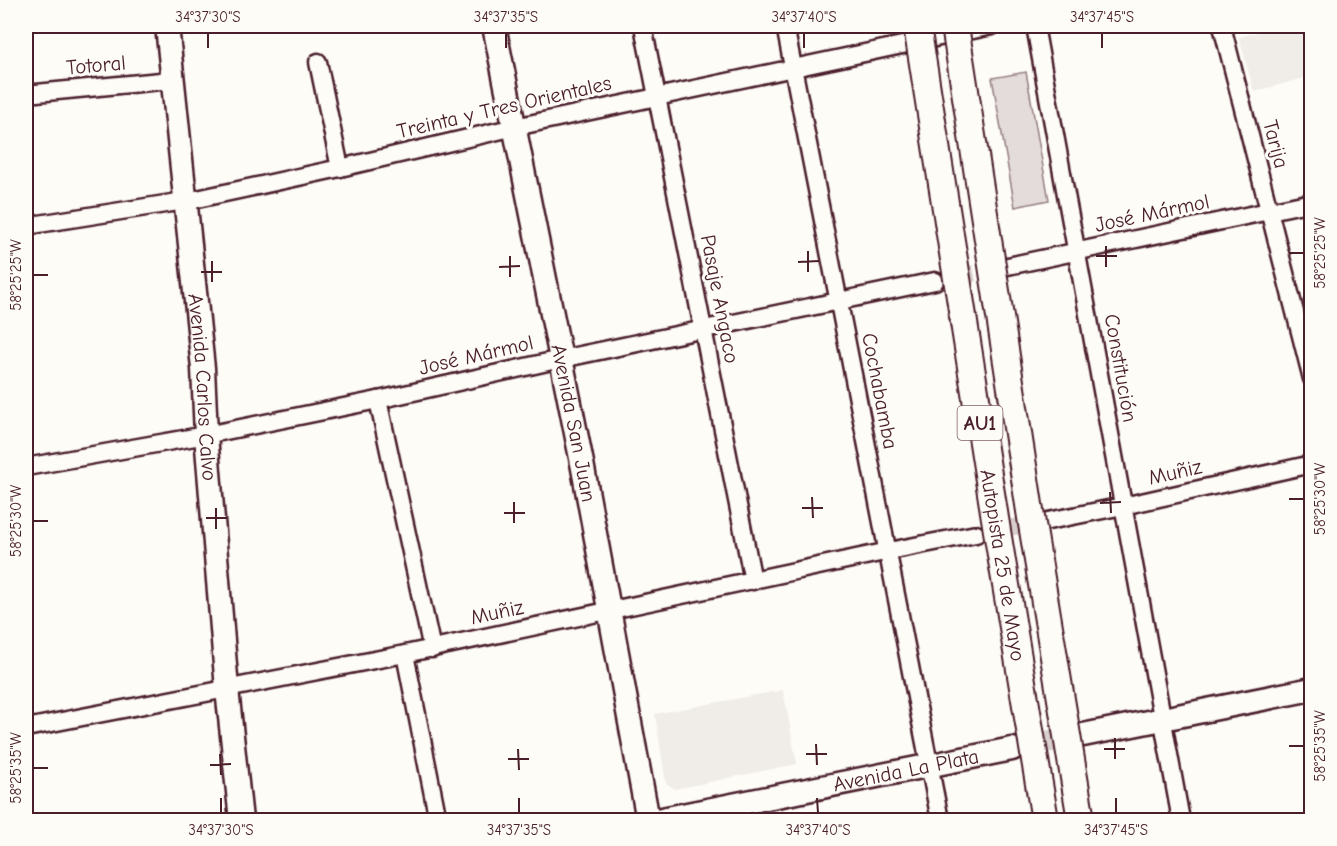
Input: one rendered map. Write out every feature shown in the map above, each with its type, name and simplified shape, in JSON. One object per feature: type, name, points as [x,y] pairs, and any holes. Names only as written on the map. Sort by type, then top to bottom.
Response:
[{"type":"highway","name":"Autopista 25 de Mayo","points":[[917,26],[998,543],[1045,820]]},
{"type":"highway","name":"Autopista 25 de Mayo","points":[[955,26],[1032,524],[1081,820]]},
{"type":"main road","points":[[167,26],[171,80],[191,200]]},
{"type":"main road","name":"Avenida San Juan","points":[[494,26],[610,610],[648,820]]},
{"type":"main road","name":"Avenida Carlos Calvo","points":[[191,200],[190,256],[203,368],[206,435],[227,689],[241,820]]},
{"type":"main road","points":[[1083,735],[1311,689]]},
{"type":"main road","name":"Avenida La Plata","points":[[657,820],[1012,749]]},
{"type":"street","name":"Pasaje Angaco","points":[[643,26],[753,581]]},
{"type":"street","name":"Cochabamba","points":[[785,26],[940,820]]},
{"type":"street","name":"Treinta y Tres Orientales","points":[[26,226],[191,200],[657,96],[992,26]]},
{"type":"street","name":"Constitución","points":[[1035,26],[1181,820]]},
{"type":"street","name":"Tarija","points":[[1222,26],[1311,379]]},
{"type":"street","points":[[318,62],[340,168]]},
{"type":"street","name":"Totoral","points":[[26,94],[171,80]]},
{"type":"street","name":"José Mármol","points":[[1003,267],[1311,202]]},
{"type":"street","name":"José Mármol","points":[[26,467],[206,435],[378,400],[561,359],[935,281]]},
{"type":"street","points":[[378,400],[432,648]]},
{"type":"street","name":"Muñiz","points":[[1048,521],[1311,464]]},
{"type":"street","name":"Muñiz","points":[[26,728],[405,654],[976,534]]},
{"type":"street","points":[[405,654],[438,820]]},
{"type":"shaded area","points":[[1281,26],[1311,26],[1311,76],[1254,92],[1239,37]]},
{"type":"shaded area","points":[[1026,72],[1049,200],[1015,207],[992,78]]},
{"type":"shaded area","points":[[783,690],[797,764],[675,789],[666,783],[655,714]]},
{"type":"tunnel","points":[[935,281],[1002,268]]},
{"type":"tunnel","points":[[987,532],[1041,522]]},
{"type":"tunnel","points":[[1014,748],[1083,735]]}]
